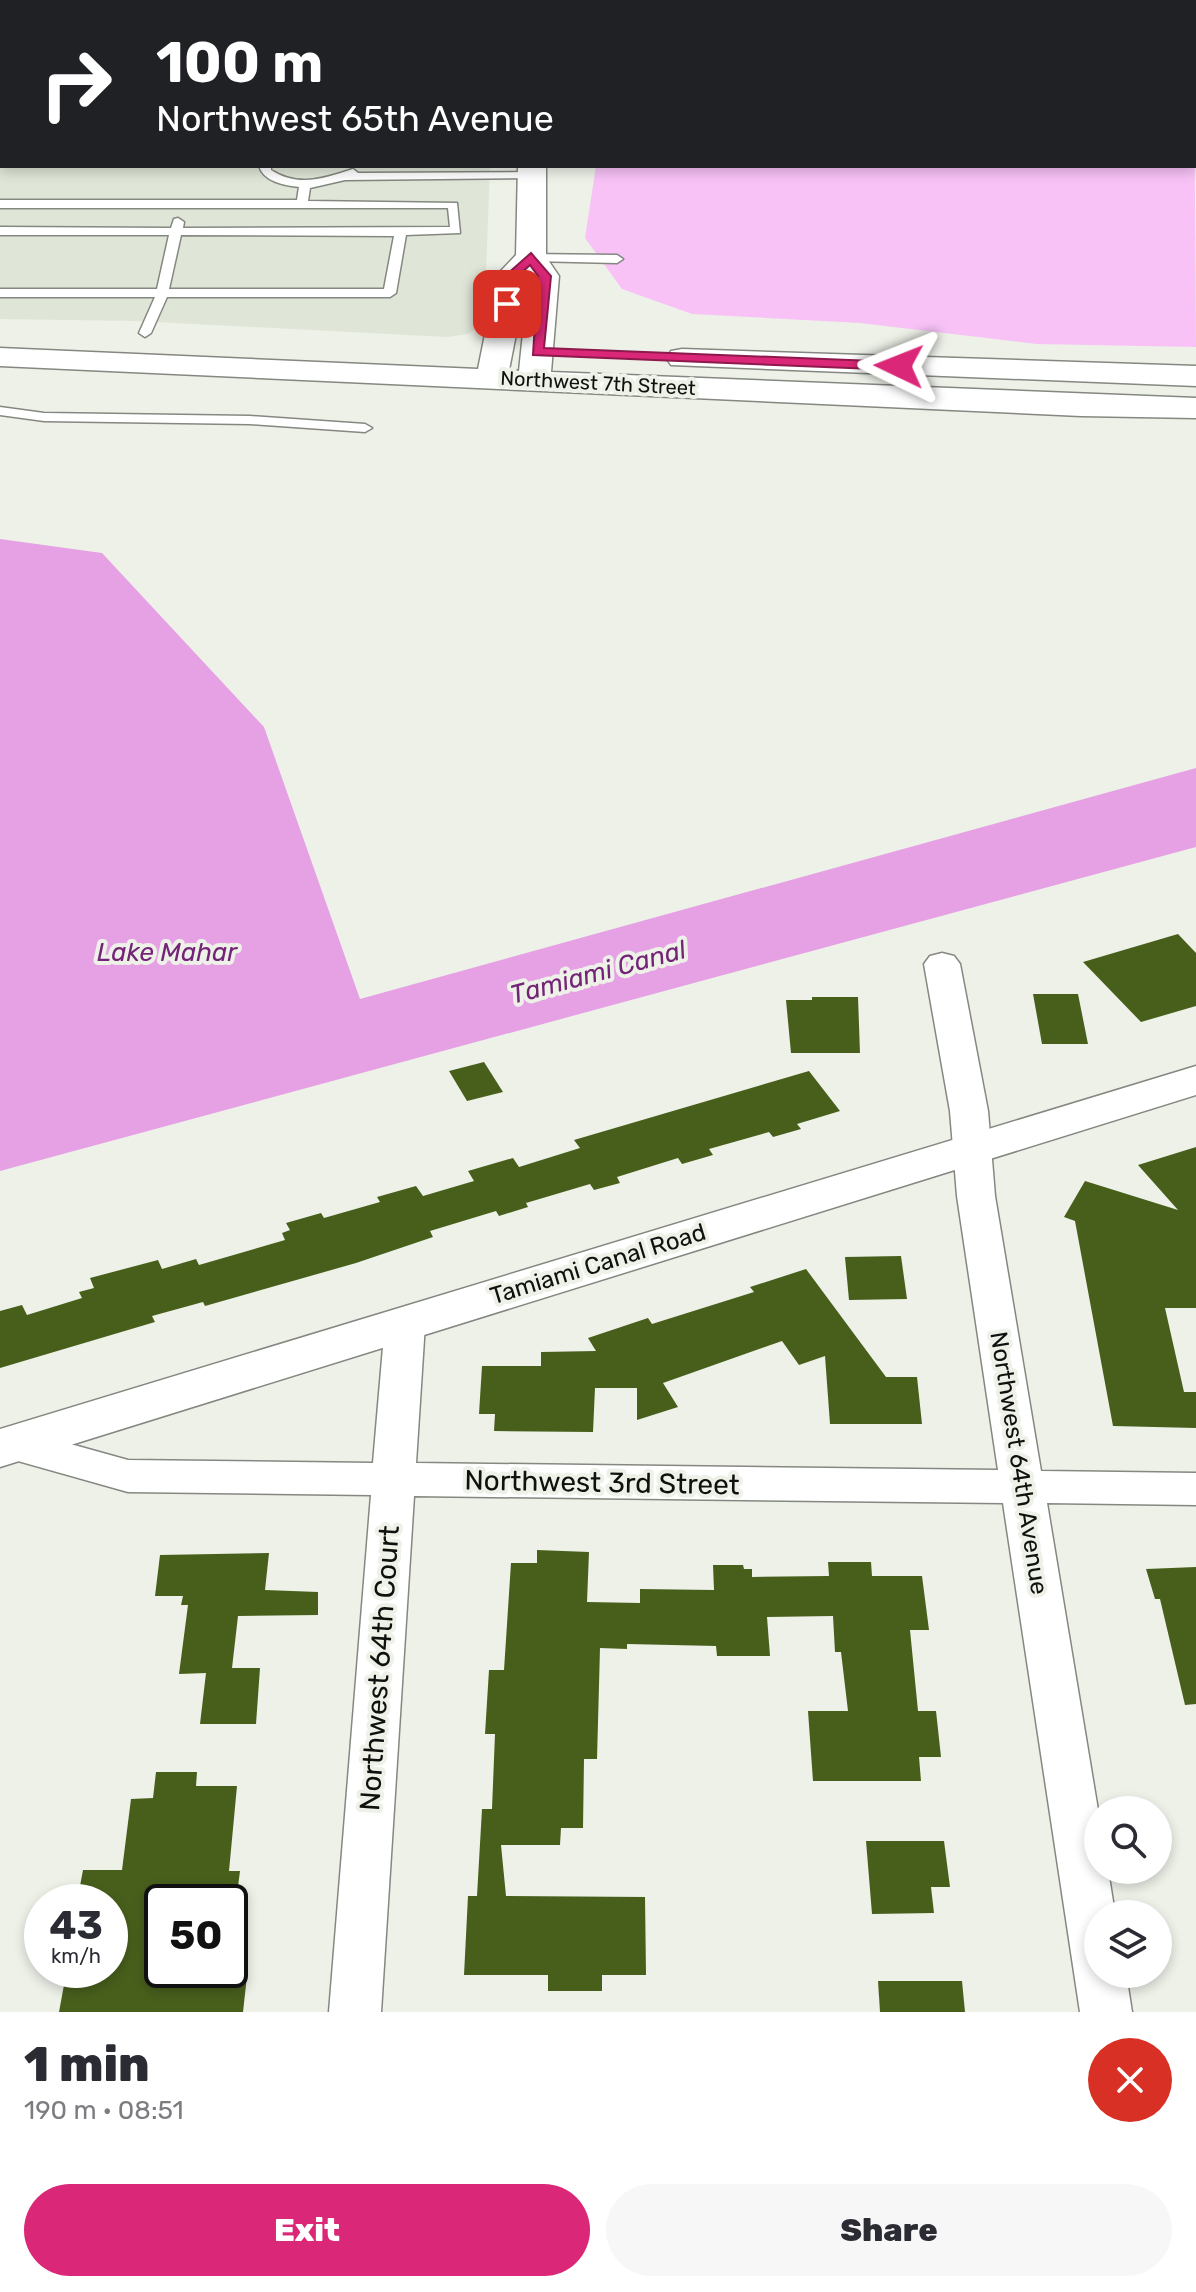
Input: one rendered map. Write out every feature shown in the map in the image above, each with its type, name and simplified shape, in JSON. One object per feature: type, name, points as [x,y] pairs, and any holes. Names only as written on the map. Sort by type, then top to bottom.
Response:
[{"type":"main road","points":[[532,171],[531,257],[544,276],[536,366]]},
{"type":"main road","points":[[495,364],[512,275],[531,257]]},
{"type":"main road","points":[[0,329],[61,330]]},
{"type":"main road","name":"Northwest 7th Street","points":[[467,348],[495,364]]},
{"type":"main road","name":"Northwest 7th Street","points":[[0,357],[495,364],[1081,406],[1196,408]]},
{"type":"main road","name":"Northwest 7th Street","points":[[536,366],[1196,376]]},
{"type":"main road","name":"Tamiami Canal Road","points":[[6,1446],[1196,1080]]},
{"type":"street","name":"Northwest 64th Avenue","points":[[942,964],[1088,1900]]},
{"type":"street","name":"Northwest 64th Court","points":[[355,2012],[405,1324]]},
{"type":"street","name":"Northwest 3rd Street","points":[[6,1446],[128,1476],[1196,1489]]},
{"type":"street","points":[[1102,1988],[1106,2012]]},
{"type":"lane","points":[[265,168],[280,180],[305,184],[345,177],[532,171]]},
{"type":"lane","points":[[345,177],[355,168]]},
{"type":"lane","points":[[302,204],[305,184]]},
{"type":"lane","points":[[0,204],[450,205],[456,208],[454,232],[0,231]]},
{"type":"lane","points":[[145,333],[162,293],[183,204]]},
{"type":"lane","points":[[0,293],[390,293],[401,232]]},
{"type":"lane","points":[[531,257],[617,259]]},
{"type":"lane","points":[[0,411],[44,417],[250,420],[365,428]]},
{"type":"shaded area","points":[[0,168],[490,168],[484,324],[468,334],[447,337],[136,321],[0,319]]},
{"type":"shaded area","points":[[596,168],[1195,168],[1196,347],[1036,344],[860,323],[692,314],[622,289],[585,238]]},
{"type":"water","name":"Lake Mahar","points":[[0,539],[102,553],[264,727],[360,999],[1196,768],[1196,847],[0,1171]]},
{"type":"building","points":[[1178,934],[1196,953],[1196,1006],[1141,1022],[1083,962]]},
{"type":"building","points":[[1033,994],[1078,994],[1088,1044],[1042,1044]]},
{"type":"building","points":[[812,997],[858,997],[860,1053],[791,1053],[786,1000],[812,1000]]},
{"type":"building","points":[[484,1062],[503,1092],[467,1101],[449,1071]]},
{"type":"building","points":[[809,1071],[840,1111],[797,1124],[801,1129],[773,1137],[769,1132],[709,1149],[713,1155],[682,1164],[678,1158],[617,1177],[620,1183],[594,1190],[590,1184],[526,1203],[528,1207],[499,1216],[496,1211],[430,1231],[433,1237],[356,1263],[205,1306],[203,1302],[152,1316],[155,1322],[0,1368],[0,1311],[22,1305],[27,1315],[82,1298],[79,1292],[94,1288],[90,1278],[158,1260],[162,1269],[196,1259],[199,1265],[285,1240],[282,1233],[290,1230],[286,1223],[321,1213],[324,1218],[380,1202],[377,1197],[416,1186],[423,1196],[474,1181],[468,1171],[513,1158],[519,1167],[580,1148],[574,1140]]},
{"type":"building","points":[[1196,1147],[1196,1308],[1165,1308],[1184,1392],[1196,1392],[1196,1428],[1113,1426],[1075,1221],[1064,1217],[1085,1181],[1178,1210],[1138,1165]]},
{"type":"building","points":[[901,1256],[907,1299],[849,1300],[845,1257]]},
{"type":"building","points":[[806,1269],[886,1377],[917,1377],[922,1424],[830,1424],[825,1356],[799,1365],[782,1341],[663,1383],[678,1407],[637,1420],[637,1388],[595,1388],[593,1432],[494,1431],[495,1414],[479,1414],[482,1366],[541,1366],[541,1352],[596,1351],[588,1338],[648,1318],[652,1324],[754,1292],[750,1287]]},
{"type":"building","points":[[537,1550],[589,1552],[587,1602],[640,1603],[640,1589],[714,1590],[713,1565],[743,1565],[744,1569],[752,1569],[752,1577],[829,1576],[828,1562],[871,1562],[872,1576],[922,1576],[929,1630],[910,1630],[918,1711],[936,1711],[941,1757],[919,1757],[921,1781],[813,1781],[808,1711],[848,1711],[841,1652],[835,1652],[833,1616],[767,1617],[770,1656],[717,1656],[716,1646],[627,1644],[627,1649],[600,1648],[597,1759],[584,1759],[583,1828],[561,1828],[560,1845],[501,1845],[506,1896],[645,1897],[646,1975],[602,1975],[602,1991],[548,1991],[548,1975],[464,1975],[468,1896],[477,1896],[482,1809],[492,1809],[495,1734],[485,1734],[489,1670],[504,1670],[511,1563],[537,1563]]},
{"type":"building","points":[[269,1553],[265,1590],[318,1592],[318,1615],[238,1616],[232,1668],[260,1668],[256,1724],[200,1724],[206,1673],[179,1674],[188,1605],[181,1605],[183,1596],[155,1596],[160,1555]]},
{"type":"building","points":[[1196,1567],[1196,1704],[1185,1705],[1160,1599],[1155,1599],[1146,1569]]},
{"type":"building","points":[[156,1772],[197,1772],[196,1786],[237,1786],[229,1871],[240,1871],[238,1884],[144,1884],[144,1988],[246,1988],[243,2012],[59,2012],[63,1988],[128,1988],[128,1884],[80,1884],[83,1870],[122,1870],[131,1799],[153,1798]]},
{"type":"building","points":[[866,1841],[944,1841],[950,1887],[931,1887],[934,1913],[872,1914]]},
{"type":"building","points":[[878,1981],[962,1981],[965,2012],[880,2012]]},
{"type":"route","points":[[507,304],[512,275],[531,257],[544,276],[537,352],[899,366]]},
{"type":"water label","name":"Tamiami Canal","points":[[598,972]]}]
